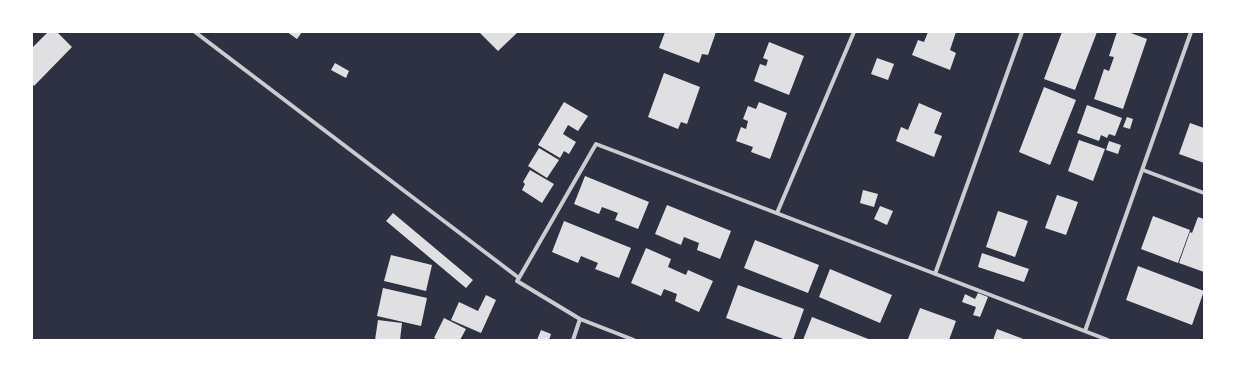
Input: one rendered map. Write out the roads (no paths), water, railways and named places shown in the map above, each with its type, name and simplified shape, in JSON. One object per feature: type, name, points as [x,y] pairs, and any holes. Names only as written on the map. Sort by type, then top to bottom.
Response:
[{"type":"street","points":[[195,32],[519,278]]},
{"type":"street","points":[[777,213],[854,32]]},
{"type":"street","points":[[935,274],[1022,32]]},
{"type":"street","points":[[1085,331],[1191,32]]},
{"type":"street","points":[[634,340],[580,319],[517,281],[596,144],[1108,340]]},
{"type":"street","points":[[1143,170],[1204,193]]},
{"type":"street","points":[[573,340],[580,319]]}]
